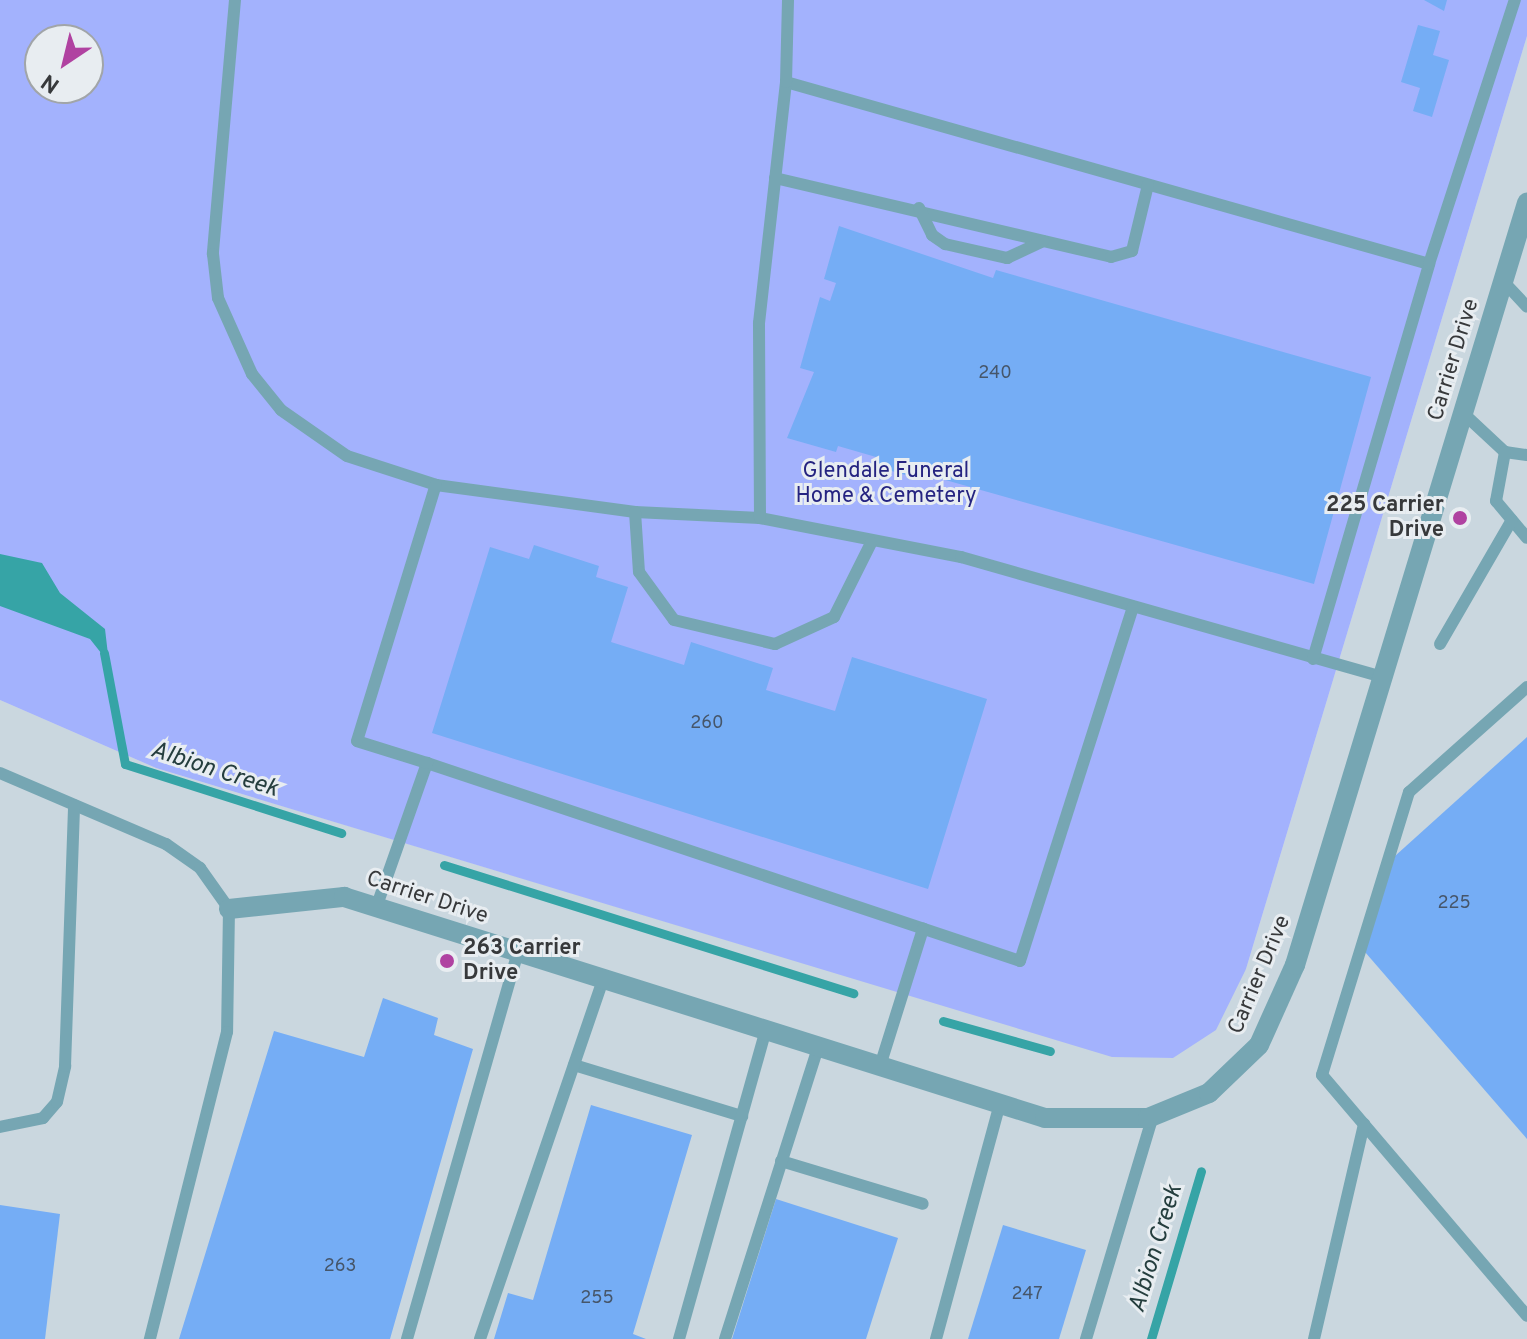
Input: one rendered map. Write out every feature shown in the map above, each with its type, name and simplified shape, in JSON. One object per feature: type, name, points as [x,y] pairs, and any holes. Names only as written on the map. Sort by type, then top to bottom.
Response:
[{"type":"street","name":"Carrier Drive","points":[[229,909],[344,897],[1045,1118],[1101,1123],[1153,1116],[1209,1093],[1259,1045],[1295,965],[1386,678],[1527,203]]},
{"type":"lane","points":[[235,0],[213,254],[218,298],[235,340],[281,410],[347,456],[436,485],[635,512],[760,518],[871,543],[961,557],[1386,678]]},
{"type":"lane","points":[[760,518],[759,323],[786,82],[788,0]]},
{"type":"lane","points":[[1313,659],[1429,264],[1515,0]]},
{"type":"lane","points":[[786,82],[1429,264]]},
{"type":"lane","points":[[775,178],[919,208],[1111,257],[1132,251],[1148,185]]},
{"type":"lane","points":[[919,208],[932,235],[945,244],[1007,258],[1043,241]]},
{"type":"lane","points":[[1503,281],[1527,307]]},
{"type":"lane","points":[[1463,413],[1505,452],[1527,455]]},
{"type":"lane","points":[[1505,452],[1496,501],[1527,538]]},
{"type":"lane","points":[[436,485],[357,741],[1020,961],[1133,607]]},
{"type":"lane","points":[[635,512],[639,572],[674,620],[775,644],[834,617],[871,543]]},
{"type":"lane","points":[[1440,644],[1512,520]]},
{"type":"lane","points":[[1527,687],[1409,792],[1322,1075],[1527,1316]]},
{"type":"lane","points":[[376,908],[427,763]]},
{"type":"lane","points":[[0,773],[166,844],[200,868],[229,909],[227,1032],[150,1339]]},
{"type":"lane","points":[[0,1127],[43,1118],[57,1102],[65,1066],[74,805]]},
{"type":"lane","points":[[880,1066],[923,929]]},
{"type":"lane","points":[[407,1339],[518,952]]},
{"type":"lane","points":[[480,1339],[603,979]]},
{"type":"lane","points":[[679,1339],[766,1030]]},
{"type":"lane","points":[[725,1339],[818,1047]]},
{"type":"lane","points":[[574,1065],[742,1116]]},
{"type":"lane","points":[[936,1339],[1000,1104]]},
{"type":"lane","points":[[1086,1339],[1153,1116]]},
{"type":"lane","points":[[1314,1339],[1364,1124]]},
{"type":"lane","points":[[781,1161],[923,1204]]},
{"type":"shaded area","points":[[1527,36],[1527,1339],[0,1339],[0,700],[156,768],[1112,1056],[1173,1058],[1246,969]]},
{"type":"shaded area","points":[[0,554],[42,563],[60,593],[105,629],[109,663],[90,639],[0,606]]},
{"type":"green space","name":"Glendale Funeral Home & Cemetery","points":[[0,0],[1527,0],[1527,36],[1246,969],[1216,1030],[1173,1058],[1112,1057],[156,768],[0,700]]},
{"type":"building","points":[[1424,0],[1447,0],[1444,11]]},
{"type":"building","points":[[1418,25],[1440,31],[1433,55],[1449,60],[1432,117],[1413,111],[1420,88],[1401,82]]},
{"type":"building","points":[[839,226],[993,278],[996,270],[1371,377],[1314,584],[910,470],[909,476],[874,466],[876,457],[838,446],[836,452],[787,438],[814,372],[800,368],[820,297],[830,301],[836,283],[824,279]]},
{"type":"building","points":[[534,545],[599,566],[596,577],[628,587],[611,642],[684,665],[691,642],[773,668],[766,690],[835,711],[852,657],[987,699],[928,889],[432,733],[490,547],[529,559]]},
{"type":"building","points":[[1527,737],[1527,1139],[1365,952],[1395,856]]},
{"type":"building","points":[[383,998],[438,1018],[434,1035],[473,1049],[390,1339],[179,1339],[274,1031],[364,1057]]},
{"type":"building","points":[[591,1105],[692,1135],[633,1334],[646,1339],[494,1339],[508,1293],[533,1300]]},
{"type":"building","points":[[776,1199],[898,1238],[866,1339],[732,1339]]},
{"type":"building","points":[[0,1205],[60,1214],[45,1339],[0,1339]]},
{"type":"building","points":[[1003,1225],[1086,1250],[1059,1339],[968,1339]]},
{"type":"waterway","name":"Albion Creek","points":[[104,653],[125,764],[341,833]]},
{"type":"waterway","name":"Albion Creek","points":[[444,865],[853,993]]},
{"type":"waterway","name":"Albion Creek","points":[[943,1021],[1050,1051]]},
{"type":"waterway","name":"Albion Creek","points":[[1151,1339],[1201,1171]]},
{"type":"place","name":"225 Carrier Drive","points":[[1460,518]]},
{"type":"place","name":"263 Carrier Drive","points":[[447,961]]}]
